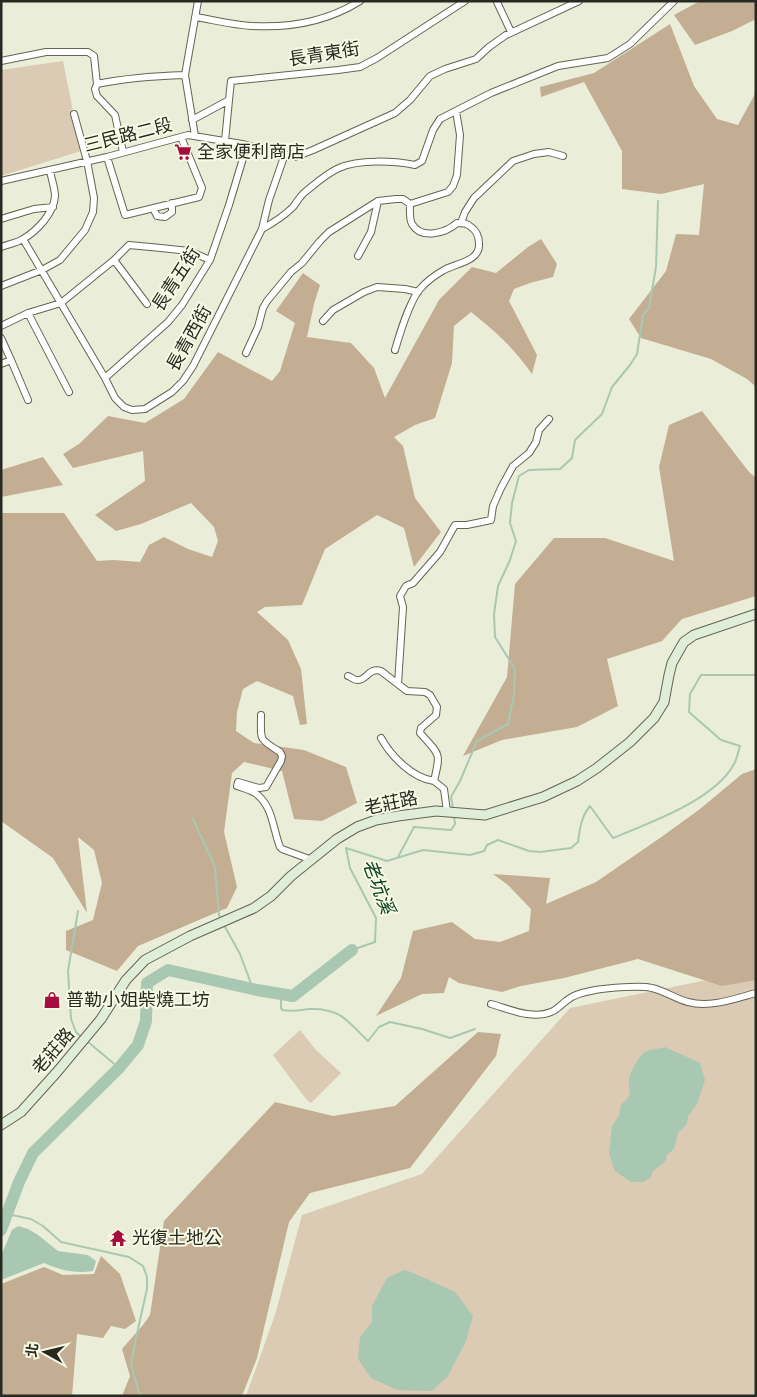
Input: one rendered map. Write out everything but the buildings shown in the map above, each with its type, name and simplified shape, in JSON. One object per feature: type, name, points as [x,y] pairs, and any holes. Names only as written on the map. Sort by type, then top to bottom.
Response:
[{"type":"street","points":[[195,136],[185,75],[198,1]]},
{"type":"street","name":"長青東街","points":[[195,17],[252,26],[282,26],[322,18],[344,11],[360,1]]},
{"type":"street","name":"長青東街","points":[[229,100],[231,81],[360,67],[465,1]]},
{"type":"street","points":[[497,1],[511,32]]},
{"type":"street","name":"三民路二段","points":[[1,181],[107,157],[188,135],[247,145],[295,157],[395,113],[410,100],[430,76],[476,59],[489,47],[511,32],[578,1]]},
{"type":"street","points":[[262,229],[272,224],[292,208],[304,194],[338,168],[351,164],[396,161],[415,165],[422,161],[433,130],[440,119],[491,93],[558,66],[608,58],[630,44],[674,1]]},
{"type":"street","points":[[1,61],[46,52],[88,52],[94,56],[97,84],[95,90],[97,96],[115,115],[124,152]]},
{"type":"street","points":[[97,84],[144,77],[185,75]]},
{"type":"street","points":[[192,120],[229,100]]},
{"type":"street","points":[[225,141],[229,100]]},
{"type":"street","points":[[410,204],[448,192],[453,186],[457,175],[460,136],[456,110]]},
{"type":"street","points":[[1,286],[42,270],[60,260],[86,230],[93,212],[94,198],[87,161],[74,114]]},
{"type":"street","points":[[107,157],[125,215],[199,196],[202,188],[181,137]]},
{"type":"street","name":"長青五街","points":[[105,378],[168,322],[182,305],[210,260],[247,145]]},
{"type":"street","points":[[460,223],[474,198],[513,161],[534,154],[549,152],[563,156]]},
{"type":"street","name":"長青西街","points":[[23,239],[115,398],[124,407],[132,410],[145,409],[172,392],[183,381],[193,366],[262,229],[269,200],[285,154]]},
{"type":"street","points":[[1,247],[23,239],[42,224],[52,207],[55,196],[50,170]]},
{"type":"street","points":[[246,353],[258,327],[263,308],[280,285],[329,232],[378,201],[403,199],[410,204]]},
{"type":"street","points":[[358,256],[371,232],[378,201]]},
{"type":"street","points":[[153,208],[157,216],[165,217],[172,212],[172,203]]},
{"type":"street","points":[[395,350],[403,326],[421,288],[443,270],[475,256],[480,247],[479,237],[473,228],[466,223],[457,223],[451,229],[430,234],[417,230],[410,222],[410,204]]},
{"type":"street","points":[[1,219],[34,209],[52,207]]},
{"type":"street","points":[[1,326],[28,314],[61,303],[114,260],[129,245],[188,251],[210,260]]},
{"type":"street","points":[[114,260],[147,304]]},
{"type":"street","points":[[323,321],[332,310],[364,292],[377,288],[406,289],[418,292]]},
{"type":"street","points":[[28,314],[69,392]]},
{"type":"street","points":[[1,338],[28,400]]},
{"type":"street","points":[[1,364],[11,360]]},
{"type":"street","points":[[398,684],[403,613],[400,596],[406,586],[413,583],[440,552],[454,525],[467,525],[491,520],[493,506],[513,466],[529,452],[536,442],[538,430],[549,419]]},
{"type":"street","name":"老莊路","points":[[1,1125],[21,1112],[57,1072],[101,1019],[126,980],[145,960],[190,936],[254,908],[271,896],[291,876],[337,839],[357,827],[398,816],[436,811],[485,815],[543,797],[584,777],[630,742],[654,718],[664,702],[672,663],[684,642],[694,635],[756,614]]},
{"type":"street","points":[[348,676],[357,680],[364,678],[377,669],[407,692],[425,692],[430,695],[436,707],[436,715],[421,728],[420,734],[437,751],[438,761],[434,781]]},
{"type":"street","points":[[261,715],[261,736],[263,741],[280,752],[282,756],[281,761],[266,787],[259,788],[238,782],[237,786],[255,793],[262,799],[273,821],[282,849],[312,860]]},
{"type":"street","points":[[381,738],[397,760],[419,777],[434,781],[444,789],[451,813]]},
{"type":"street","points":[[491,1004],[528,1014],[541,1015],[551,1012],[578,994],[596,990],[651,987],[688,1002],[702,1004],[718,1003],[756,994]]},
{"type":"shaded area","points":[[700,1],[756,1],[756,19],[732,31],[695,45],[674,15]]},
{"type":"shaded area","points":[[670,24],[694,86],[717,119],[738,125],[756,92],[756,387],[747,379],[711,359],[641,338],[629,319],[666,271],[676,234],[699,235],[704,184],[661,194],[622,189],[622,151],[584,82],[541,97],[540,87],[594,73]]},
{"type":"shaded area","points":[[63,61],[81,151],[1,176],[1,70]]},
{"type":"shaded area","points":[[541,239],[557,264],[553,277],[514,289],[509,301],[537,355],[532,374],[504,341],[471,312],[454,326],[452,363],[435,418],[415,425],[394,437],[403,446],[415,498],[441,532],[414,567],[404,528],[377,515],[325,549],[302,605],[265,607],[257,612],[288,640],[301,669],[307,724],[300,725],[293,696],[257,681],[243,689],[237,712],[236,731],[254,743],[304,750],[346,767],[357,803],[322,821],[294,819],[282,771],[244,762],[232,773],[224,832],[237,887],[227,908],[138,946],[117,971],[66,950],[66,931],[93,920],[102,883],[94,850],[78,837],[87,913],[53,858],[1,821],[1,513],[64,513],[97,561],[140,562],[149,545],[164,537],[188,549],[212,557],[218,541],[214,527],[191,503],[141,524],[116,531],[95,515],[145,481],[143,451],[73,468],[63,454],[79,444],[108,416],[145,423],[184,399],[218,352],[272,381],[280,371],[295,323],[276,311],[303,273],[320,285],[307,337],[351,343],[374,368],[385,398],[439,300],[472,267],[496,273]]},
{"type":"shaded area","points":[[702,411],[749,472],[756,478],[756,596],[682,619],[662,641],[607,659],[618,706],[577,727],[502,740],[463,756],[507,677],[515,584],[554,538],[605,538],[674,561],[659,467],[669,425]]},
{"type":"shaded area","points":[[43,457],[63,485],[1,497],[1,470]]},
{"type":"shaded area","points":[[756,769],[756,980],[722,986],[638,959],[502,992],[459,983],[449,977],[444,993],[422,994],[376,1016],[401,978],[413,931],[452,922],[475,939],[500,942],[529,931],[531,909],[508,885],[493,874],[550,878],[546,904],[596,882],[700,809],[742,774]]},
{"type":"shaded area","points":[[756,970],[756,1396],[246,1396],[275,1315],[302,1215],[422,1174],[570,1008]]},
{"type":"shaded area","points":[[300,1030],[316,1050],[341,1073],[311,1103],[273,1055]]},
{"type":"shaded area","points":[[478,1032],[501,1034],[496,1056],[410,1168],[310,1193],[289,1222],[257,1358],[242,1396],[122,1396],[130,1376],[122,1349],[150,1315],[164,1221],[275,1102],[333,1116],[395,1106]]},
{"type":"shaded area","points":[[665,1047],[700,1063],[705,1080],[697,1104],[688,1116],[687,1124],[678,1133],[674,1149],[667,1155],[665,1162],[653,1171],[650,1178],[643,1182],[631,1182],[615,1171],[609,1154],[612,1126],[619,1116],[621,1104],[630,1095],[629,1080],[637,1061],[642,1054],[649,1050]]},
{"type":"shaded area","points":[[18,1226],[38,1235],[58,1251],[88,1255],[96,1261],[93,1271],[68,1271],[44,1263],[1,1280],[1,1257],[12,1230]]},
{"type":"shaded area","points":[[101,1256],[120,1274],[136,1321],[125,1329],[111,1326],[103,1338],[77,1334],[72,1396],[1,1396],[1,1284],[44,1267],[63,1275],[94,1274]]},
{"type":"shaded area","points":[[404,1270],[455,1292],[473,1316],[466,1341],[448,1376],[432,1391],[397,1390],[371,1378],[358,1359],[360,1337],[372,1322],[372,1306],[387,1278]]},
{"type":"waterway","points":[[453,808],[451,797],[477,741],[508,724],[514,695],[515,669],[495,637],[494,614],[498,586],[516,541],[510,523],[512,503],[519,476],[529,470],[560,469],[572,458],[575,440],[602,414],[612,387],[637,354],[643,315],[649,308],[656,267],[658,201]]},
{"type":"waterway","name":"老坑溪","points":[[352,950],[375,942],[376,918],[350,868],[346,848],[387,861],[423,850],[470,855],[484,851],[487,845],[498,840],[529,851],[540,852],[571,848],[578,842],[580,827],[590,806],[613,838],[644,825],[680,809],[712,789],[725,777],[736,760],[740,746],[721,740],[689,712],[690,694],[701,675],[756,675]]},
{"type":"waterway","points":[[398,857],[414,827],[451,830],[455,824],[454,816]]},
{"type":"waterway","points":[[193,819],[215,867],[219,915],[221,919]]},
{"type":"waterway","points":[[78,911],[68,971],[71,1019],[76,1032],[81,1037]]},
{"type":"waterway","points":[[224,925],[240,954],[253,989]]},
{"type":"waterway","name":"老坑溪","points":[[1,1230],[19,1182],[33,1153],[119,1068],[138,1045],[146,1021],[147,983],[168,970],[293,996],[352,950]]},
{"type":"waterway","points":[[281,994],[282,1010],[321,1009],[329,1011],[349,1022],[368,1041],[379,1027],[390,1022],[450,1038],[475,1029]]},
{"type":"waterway","points":[[87,1041],[119,1068]]},
{"type":"waterway","points":[[7,1214],[31,1219],[43,1226],[61,1242],[129,1257],[143,1266],[147,1277],[147,1289],[131,1364],[140,1396]]},
{"type":"place","name":"全家便利商店","points":[[183,152]]},
{"type":"place","name":"普勒小姐柴燒工坊","points":[[52,1000]]},
{"type":"place","name":"光復土地公","points":[[118,1238]]}]
